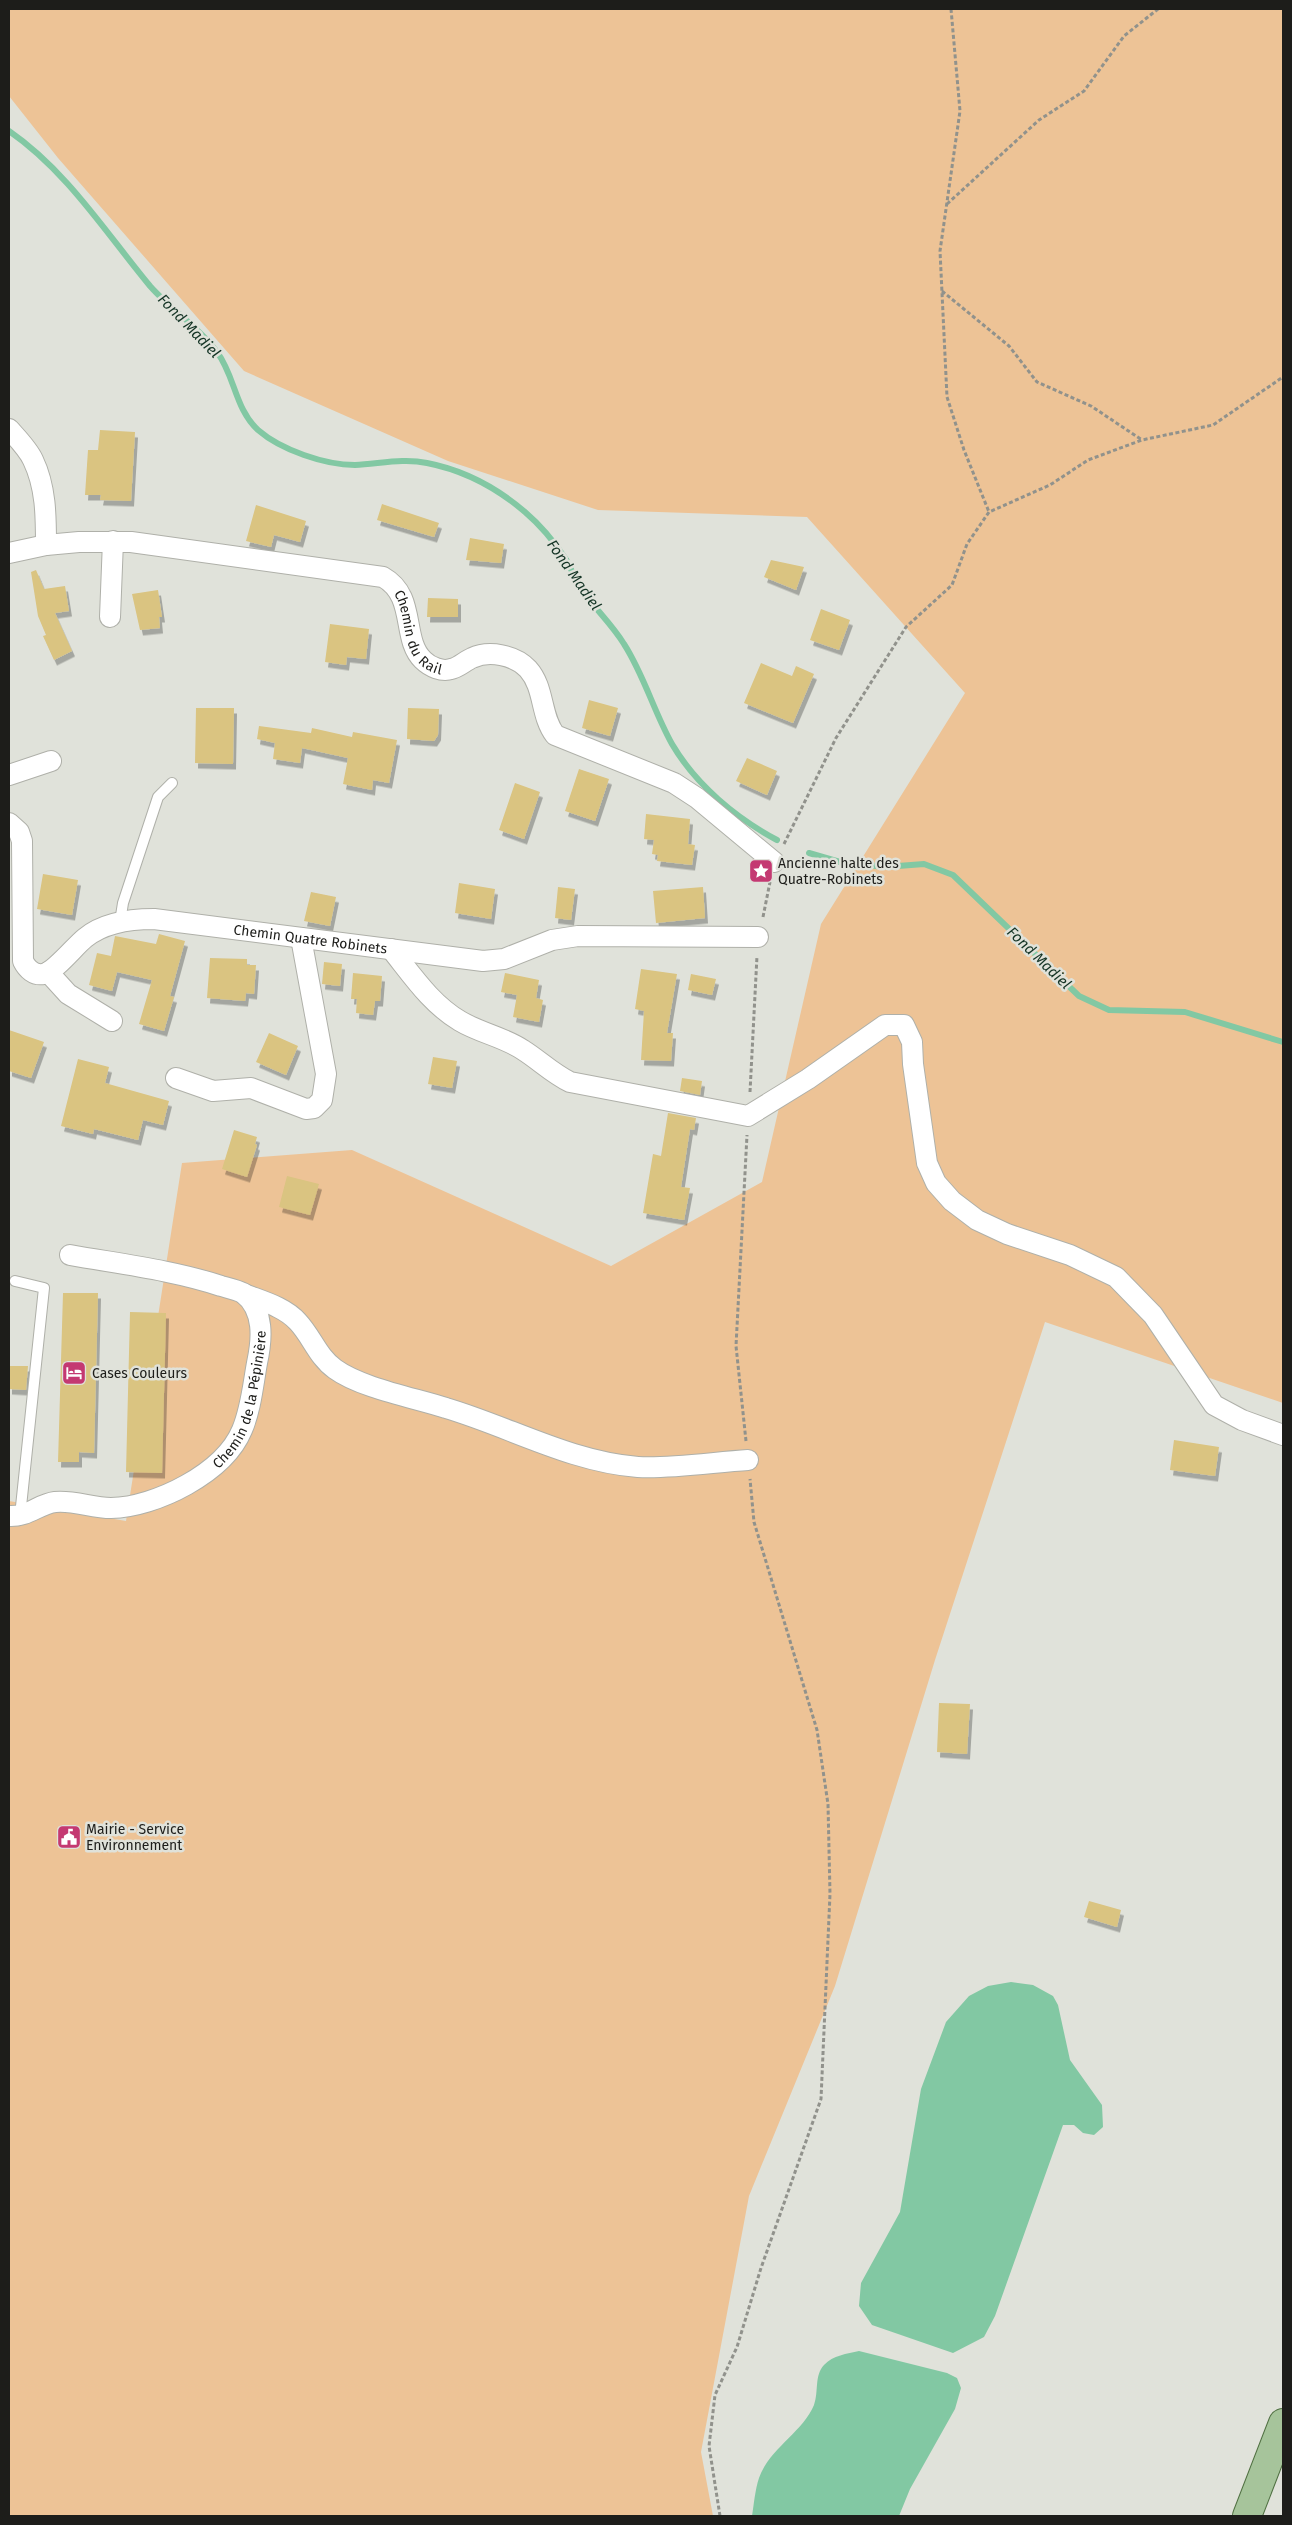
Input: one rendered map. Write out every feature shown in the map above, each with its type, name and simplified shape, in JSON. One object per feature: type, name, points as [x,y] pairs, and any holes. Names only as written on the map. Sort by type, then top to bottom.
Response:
[{"type":"main road","points":[[1247,2516],[1283,2423]]},
{"type":"street","points":[[9,429],[33,458],[41,481],[45,503],[46,545]]},
{"type":"street","points":[[110,617],[113,541]]},
{"type":"street","name":"Chemin du Rail","points":[[9,553],[46,545],[113,541],[161,545],[383,577],[398,590],[417,650],[422,659],[431,666],[452,669],[472,658],[483,655],[512,658],[527,667],[538,680],[543,712],[548,726],[555,735],[674,783],[697,798],[774,862]]},
{"type":"street","points":[[9,775],[51,761]]},
{"type":"street","points":[[9,823],[19,832],[22,841],[23,960],[34,972],[48,972],[68,994],[112,1021]]},
{"type":"street","name":"Chemin Quatre Robinets","points":[[48,972],[86,936],[120,922],[154,919],[483,961],[504,960],[552,940],[578,936],[758,937]]},
{"type":"street","points":[[176,1078],[213,1091],[251,1088],[306,1110],[314,1108],[322,1100],[326,1074],[302,938]]},
{"type":"street","points":[[391,949],[427,994],[442,1008],[461,1022],[522,1049],[557,1076],[570,1082],[748,1116],[808,1079],[885,1025],[904,1025],[912,1042],[913,1064],[927,1163],[936,1183],[977,1220],[1007,1234],[1070,1255],[1116,1277],[1153,1315],[1214,1405],[1242,1420],[1283,1435]]},
{"type":"street","points":[[70,1255],[204,1280],[242,1293],[282,1310],[298,1322],[322,1358],[353,1379],[469,1415],[549,1446],[605,1462],[639,1467],[748,1460]]},
{"type":"street","name":"Chemin de la Pépinière","points":[[14,1516],[53,1502],[69,1502],[111,1508],[133,1505],[166,1496],[193,1481],[230,1448],[242,1431],[248,1412],[260,1346],[260,1321],[254,1307],[242,1293]]},
{"type":"lane","points":[[120,922],[123,903],[158,797],[172,783]]},
{"type":"lane","points":[[14,1281],[44,1288],[14,1516]]},
{"type":"path","points":[[951,9],[960,111],[940,251],[947,397],[964,450],[989,512]]},
{"type":"path","points":[[946,204],[1039,120],[1084,91],[1124,36],[1158,9]]},
{"type":"path","points":[[942,291],[1009,346],[1037,382],[1091,406],[1142,440]]},
{"type":"path","points":[[720,2516],[709,2446],[715,2395],[737,2347],[761,2268],[821,2099],[830,1894],[828,1804],[817,1730],[754,1522],[736,1346],[758,937],[774,862],[797,822],[836,738],[906,627],[952,585],[967,544],[989,512],[1050,485],[1088,460],[1142,440],[1213,425],[1283,377]]},
{"type":"shaded area","points":[[9,9],[1283,9],[1283,1403],[1045,1322],[935,1660],[835,1986],[749,2196],[701,2452],[713,2516],[9,2516],[9,1501],[126,1521],[182,1163],[352,1150],[611,1266],[762,1182],[821,924],[965,693],[807,517],[598,510],[448,461],[244,371],[58,158],[9,96]]},
{"type":"shaded area","points":[[1011,1982],[1033,1985],[1053,1996],[1058,2005],[1070,2060],[1102,2105],[1103,2127],[1094,2135],[1083,2133],[1074,2125],[1063,2125],[995,2316],[984,2337],[953,2353],[872,2325],[859,2306],[861,2283],[900,2212],[921,2089],[946,2022],[969,1996],[988,1986]]},
{"type":"shaded area","points":[[859,2351],[947,2373],[957,2378],[961,2388],[955,2409],[910,2489],[899,2516],[752,2516],[759,2478],[770,2458],[809,2415],[814,2405],[821,2369],[832,2359],[840,2355]]},
{"type":"building","points":[[100,430],[135,432],[131,501],[100,500],[101,495],[85,495],[88,450],[98,450]]},
{"type":"building","points":[[382,504],[439,523],[434,537],[377,520]]},
{"type":"building","points":[[256,505],[306,521],[300,542],[274,535],[271,547],[246,541]]},
{"type":"building","points":[[470,538],[504,544],[501,563],[466,560]]},
{"type":"building","points":[[771,560],[804,567],[796,590],[764,577]]},
{"type":"building","points":[[36,570],[44,589],[65,586],[69,611],[55,613],[72,651],[54,660],[43,636],[46,635],[38,616],[31,572]]},
{"type":"building","points":[[158,590],[162,617],[159,617],[160,628],[140,630],[132,594]]},
{"type":"building","points":[[428,598],[458,599],[458,617],[427,617]]},
{"type":"building","points":[[821,609],[850,620],[839,650],[810,640]]},
{"type":"building","points":[[330,624],[369,629],[366,659],[347,657],[346,665],[325,662]]},
{"type":"building","points":[[761,663],[792,676],[796,666],[814,674],[793,723],[744,703]]},
{"type":"building","points":[[589,700],[618,708],[610,736],[582,728]]},
{"type":"building","points":[[196,708],[234,708],[233,764],[195,763]]},
{"type":"building","points":[[408,708],[439,709],[438,735],[434,741],[407,739]]},
{"type":"building","points":[[259,726],[311,733],[312,728],[352,737],[353,732],[397,740],[389,783],[373,780],[372,790],[343,784],[348,758],[302,748],[300,763],[273,759],[275,743],[257,739]]},
{"type":"building","points":[[747,758],[777,771],[767,795],[736,781]]},
{"type":"building","points":[[579,769],[609,779],[595,821],[565,811]]},
{"type":"building","points":[[515,783],[540,792],[524,839],[499,830]]},
{"type":"building","points":[[646,814],[690,819],[688,844],[695,845],[692,865],[657,861],[658,855],[652,854],[654,840],[644,839]]},
{"type":"building","points":[[43,874],[78,880],[72,915],[37,909]]},
{"type":"building","points":[[459,883],[495,889],[491,919],[455,913]]},
{"type":"building","points":[[558,887],[575,889],[571,920],[555,918]]},
{"type":"building","points":[[703,887],[705,918],[656,923],[653,891]]},
{"type":"building","points":[[311,892],[336,897],[330,926],[304,921]]},
{"type":"building","points":[[159,934],[185,941],[170,996],[174,997],[164,1031],[139,1024],[152,980],[117,972],[112,991],[89,985],[97,953],[111,956],[115,936],[156,944]]},
{"type":"building","points":[[210,958],[247,959],[247,965],[256,965],[254,994],[246,993],[245,1001],[207,998]]},
{"type":"building","points":[[324,962],[342,964],[340,986],[322,984]]},
{"type":"building","points":[[641,969],[677,974],[667,1033],[673,1033],[671,1061],[641,1060],[644,1011],[635,1009]]},
{"type":"building","points":[[353,973],[382,976],[380,1001],[375,1001],[373,1015],[356,1013],[357,999],[351,999]]},
{"type":"building","points":[[505,973],[539,980],[536,998],[543,1000],[539,1022],[513,1017],[517,995],[501,992]]},
{"type":"building","points":[[691,974],[716,979],[712,995],[688,990]]},
{"type":"building","points":[[9,1030],[44,1042],[31,1078],[9,1071]]},
{"type":"building","points":[[269,1033],[298,1046],[286,1075],[256,1062]]},
{"type":"building","points":[[433,1057],[457,1061],[452,1088],[428,1084]]},
{"type":"building","points":[[78,1059],[109,1067],[105,1083],[169,1101],[163,1125],[143,1120],[138,1140],[94,1129],[93,1134],[61,1126]]},
{"type":"building","points":[[682,1078],[702,1081],[700,1095],[680,1091]]},
{"type":"building","points":[[668,1113],[696,1118],[694,1130],[690,1129],[681,1187],[690,1188],[684,1220],[643,1213],[653,1154],[661,1156]]},
{"type":"building","points":[[234,1130],[257,1137],[255,1144],[257,1145],[247,1177],[222,1169]]},
{"type":"building","points":[[287,1176],[319,1184],[310,1215],[279,1207]]},
{"type":"building","points":[[63,1293],[98,1293],[94,1453],[79,1452],[79,1462],[58,1462]]},
{"type":"building","points":[[130,1312],[166,1313],[162,1473],[126,1472]]},
{"type":"building","points":[[9,1366],[28,1366],[26,1390],[9,1389]]},
{"type":"building","points":[[1174,1440],[1219,1447],[1215,1476],[1170,1470]]},
{"type":"building","points":[[939,1703],[970,1704],[967,1754],[937,1752]]},
{"type":"building","points":[[1089,1901],[1121,1910],[1117,1927],[1084,1917]]},
{"type":"waterway","name":"Fond Madiel","points":[[9,131],[30,147],[68,184],[150,286],[210,343],[228,371],[244,412],[258,430],[291,450],[330,462],[355,465],[409,461],[427,463],[454,470],[479,481],[503,495],[530,517],[561,552],[580,587],[624,644],[672,744],[682,759],[705,787],[732,811],[777,840]]},
{"type":"waterway","name":"Fond Madiel","points":[[809,853],[840,862],[885,867],[924,864],[953,875],[1079,996],[1109,1010],[1185,1012],[1283,1042]]},
{"type":"place","name":"Ancienne halte des Quatre-Robinets","points":[[761,871]]},
{"type":"place","name":"Cases Couleurs","points":[[74,1373]]},
{"type":"place","name":"Mairie - Service Environnement","points":[[69,1837]]}]
